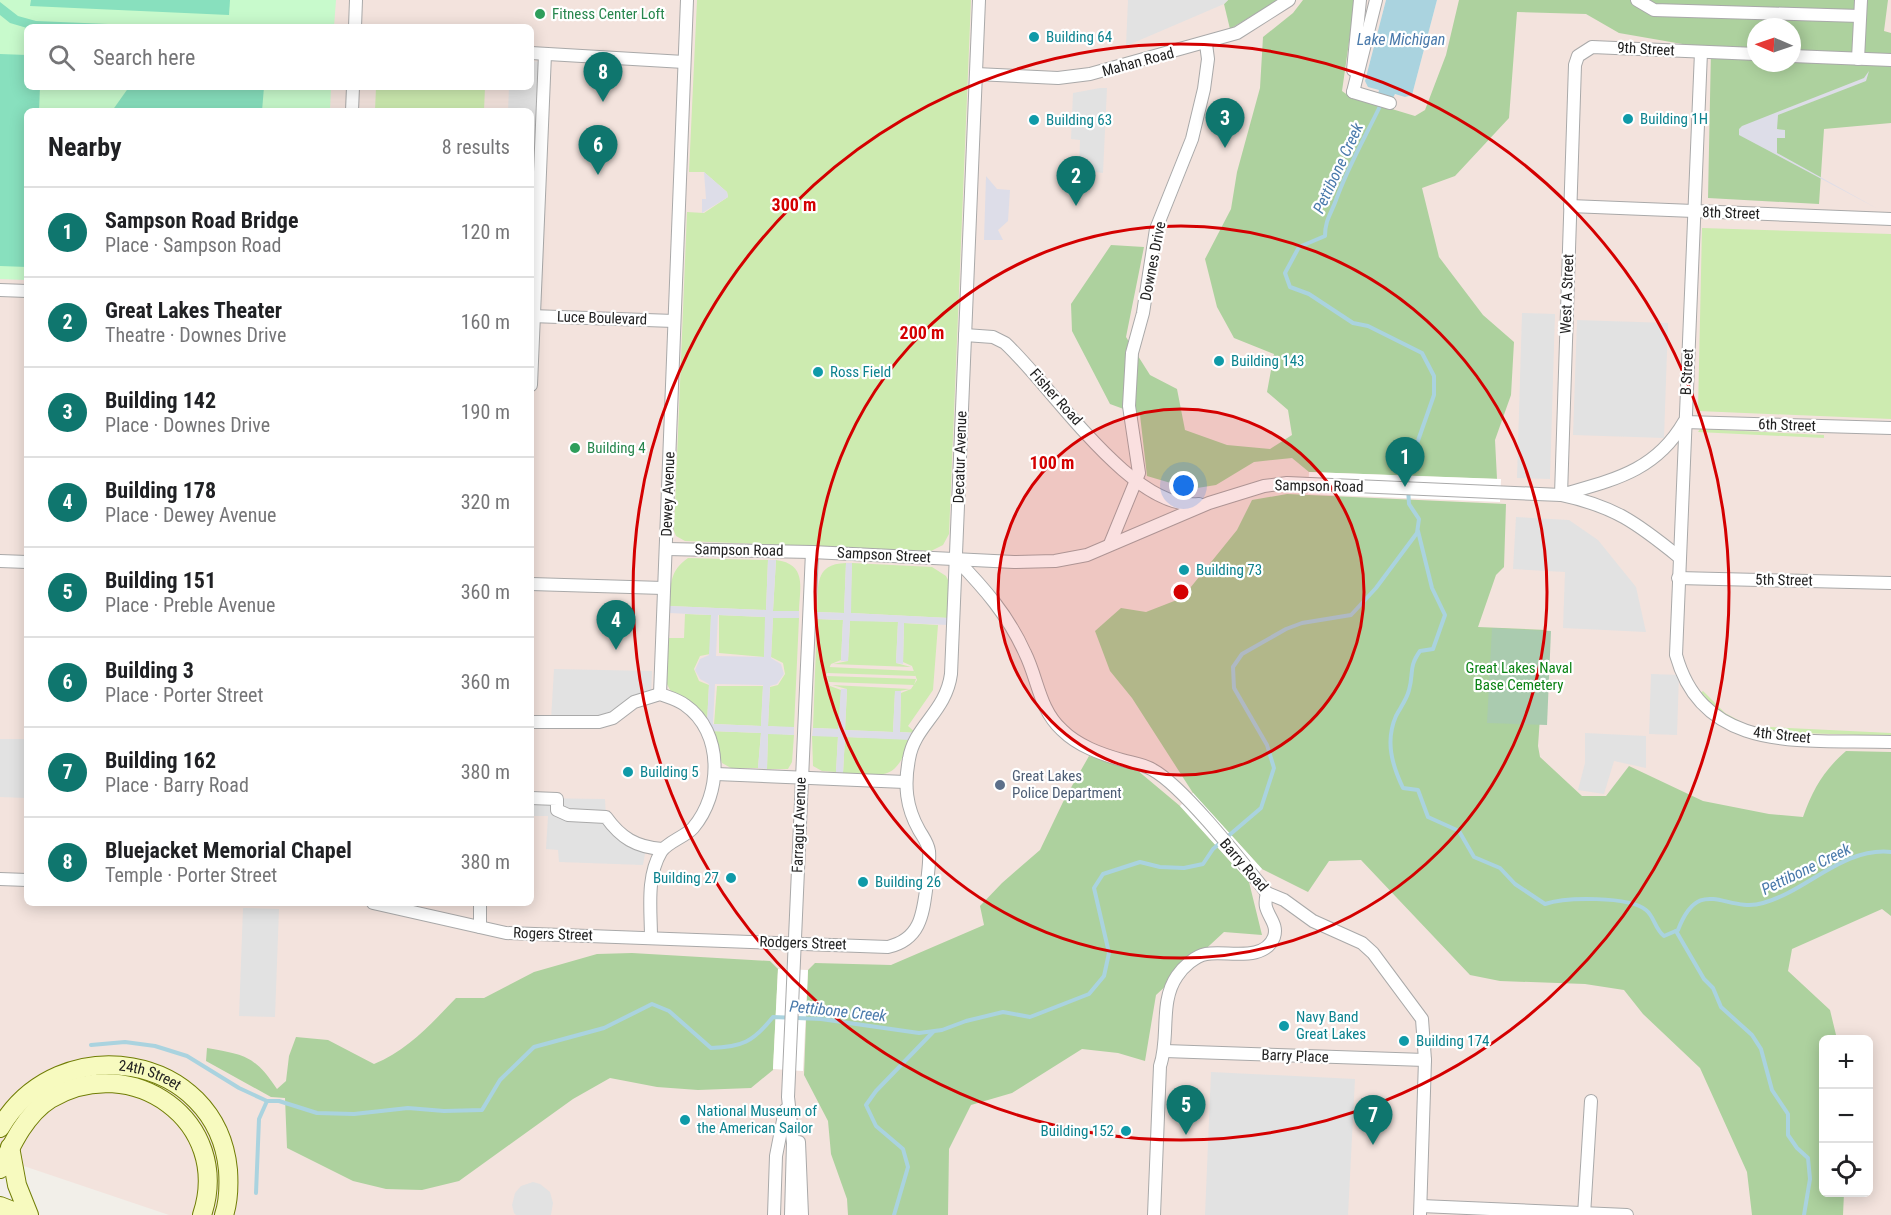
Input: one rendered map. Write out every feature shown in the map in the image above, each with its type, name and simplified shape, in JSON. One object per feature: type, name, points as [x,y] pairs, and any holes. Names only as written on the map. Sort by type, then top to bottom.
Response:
[{"type":"street","points":[[355,24],[356,0]]},
{"type":"street","name":"Dewey Avenue","points":[[660,694],[687,0]]},
{"type":"street","name":"Decatur Avenue","points":[[925,898],[929,849],[910,810],[905,782],[909,755],[916,739],[939,709],[949,686],[979,0]]},
{"type":"street","name":"Mahan Road","points":[[976,74],[1058,78],[1090,74],[1206,44],[1237,33],[1289,0]]},
{"type":"street","points":[[1353,92],[1354,47],[1360,0]]},
{"type":"street","points":[[1353,92],[1376,0]]},
{"type":"street","points":[[1637,0],[1654,10],[1860,16]]},
{"type":"street","points":[[1858,58],[1861,0]]},
{"type":"street","name":"Downes Drive","points":[[1110,544],[1139,473],[1129,406],[1132,353],[1143,313],[1156,229],[1194,129],[1204,89],[1208,59],[1206,44]]},
{"type":"street","name":"9th Street","points":[[1574,93],[1578,56],[1592,47],[1747,54]]},
{"type":"street","name":"B Street","points":[[1689,689],[1676,655],[1701,52]]},
{"type":"street","points":[[534,53],[684,62]]},
{"type":"street","points":[[534,294],[545,54]]},
{"type":"street","points":[[1801,56],[1891,60]]},
{"type":"street","points":[[352,90],[352,108]]},
{"type":"street","points":[[1353,92],[1390,103]]},
{"type":"street","name":"West A Street","points":[[1561,495],[1574,93]]},
{"type":"street","name":"8th Street","points":[[1570,206],[1891,219]]},
{"type":"street","points":[[0,290],[24,291]]},
{"type":"street","name":"Luce Boulevard","points":[[534,316],[674,321]]},
{"type":"street","name":"Fisher Road","points":[[965,335],[993,337],[1005,343],[1135,482],[1175,503],[1209,503]]},
{"type":"street","points":[[1561,495],[1613,480],[1646,465],[1665,450],[1684,422]]},
{"type":"street","name":"6th Street","points":[[1684,422],[1891,428]]},
{"type":"street","name":"Sampson Road","points":[[956,559],[1055,561],[1087,555],[1236,492],[1287,483],[1561,495],[1587,501],[1626,516],[1679,557]]},
{"type":"street","name":"Sampson Road","points":[[666,549],[812,552]]},
{"type":"street","name":"Sampson Street","points":[[812,552],[956,559]]},
{"type":"street","name":"Farragut Avenue","points":[[791,1215],[793,1143],[788,1098],[812,552]]},
{"type":"street","name":"Barry Road","points":[[956,559],[994,599],[1009,620],[1027,656],[1038,695],[1062,730],[1082,745],[1153,770],[1186,799],[1267,893],[1284,900],[1313,921],[1362,943],[1373,953],[1422,1019],[1425,1060],[1421,1211]]},
{"type":"street","points":[[0,561],[24,562]]},
{"type":"street","name":"5th Street","points":[[1678,578],[1891,583]]},
{"type":"street","points":[[534,584],[663,588]]},
{"type":"street","name":"4th Street","points":[[1689,689],[1703,707],[1717,719],[1750,733],[1786,738],[1891,742]]},
{"type":"street","points":[[534,722],[599,722],[613,718],[634,702],[660,694],[687,706],[703,725],[712,745],[716,774],[703,814],[692,829],[662,849],[652,879],[651,938]]},
{"type":"street","points":[[716,774],[905,782]]},
{"type":"street","points":[[534,798],[557,799],[557,810],[568,815],[606,817],[623,837],[634,844],[662,849]]},
{"type":"street","points":[[0,879],[24,880]]},
{"type":"street","points":[[1154,1215],[1160,1065],[1165,1051],[1170,988],[1178,974],[1194,959],[1205,954],[1250,953],[1262,951],[1269,945],[1274,937],[1275,923],[1266,907],[1267,893]]},
{"type":"street","name":"Rodgers Street","points":[[651,938],[896,945],[915,932],[920,925],[925,898]]},
{"type":"street","name":"Rogers Street","points":[[386,906],[506,933],[651,938]]},
{"type":"street","points":[[480,906],[480,927]]},
{"type":"street","name":"Barry Place","points":[[1165,1051],[1425,1060]]},
{"type":"street","name":"24th Street","points":[[0,1128],[20,1099],[65,1072],[93,1064],[124,1065],[152,1072],[178,1086],[199,1105],[217,1129],[226,1154],[229,1183],[224,1215]]},
{"type":"street","name":"24th Street","points":[[0,1168],[10,1147],[36,1112],[49,1100],[72,1089],[107,1082],[147,1090],[177,1110],[201,1146],[208,1175],[202,1215]]},
{"type":"street","name":"Farragut Avenue","points":[[774,1215],[776,1156],[788,1098]]},
{"type":"street","name":"Farragut Avenue","points":[[788,1098],[798,1129],[803,1182],[802,1215]]},
{"type":"street","points":[[1584,1214],[1591,1101]]},
{"type":"street","points":[[10,1147],[14,1173],[30,1215]]},
{"type":"street","points":[[0,1206],[23,1215]]},
{"type":"street","points":[[1421,1211],[1628,1215]]},
{"type":"shaded area","points":[[0,0],[1386,0],[1365,81],[1379,90],[1378,94],[1412,95],[1437,0],[1891,0],[1891,1215],[169,1215],[0,1158]]},
{"type":"shaded area","points":[[1128,0],[1228,0],[1224,4],[1126,46]]},
{"type":"shaded area","points":[[534,61],[543,62],[534,244],[534,108],[508,108],[509,90],[534,90]]},
{"type":"shaded area","points":[[1869,71],[1866,81],[1778,115],[1777,129],[1785,130],[1785,138],[1777,138],[1777,153],[1878,209],[1739,135],[1739,129],[1742,126],[1864,78]]},
{"type":"shaded area","points":[[1107,88],[1103,173],[1079,170],[1080,140],[1071,139],[1073,93]]},
{"type":"shaded area","points":[[704,172],[727,192],[728,197],[702,213],[702,199],[706,199]]},
{"type":"shaded area","points":[[986,176],[997,189],[1010,190],[1008,221],[998,230],[1003,240],[984,240]]},
{"type":"shaded area","points":[[1522,313],[1555,314],[1550,479],[1517,478]]},
{"type":"shaded area","points":[[1577,320],[1668,323],[1664,438],[1573,435]]},
{"type":"shaded area","points":[[1516,517],[1569,520],[1598,540],[1636,587],[1646,632],[1563,628],[1565,572],[1513,569]]},
{"type":"shaded area","points":[[768,560],[776,560],[773,611],[799,611],[799,618],[773,618],[771,658],[781,664],[784,674],[777,684],[770,686],[768,726],[794,727],[794,735],[768,734],[767,769],[758,768],[761,733],[711,731],[707,723],[709,684],[700,679],[695,670],[700,659],[709,655],[711,615],[669,613],[669,606],[766,610]],"holes":[[[718,615],[765,617],[764,657],[716,656]],[[715,684],[763,685],[761,726],[713,724]]]},
{"type":"shaded area","points":[[846,563],[852,563],[851,613],[949,618],[948,625],[904,623],[903,664],[896,663],[898,622],[850,621],[848,661],[841,661],[843,620],[817,619],[817,612],[844,613]]},
{"type":"shaded area","points":[[554,669],[652,671],[651,696],[613,718],[551,720]]},
{"type":"shaded area","points":[[1651,674],[1679,675],[1677,735],[1649,734]]},
{"type":"shaded area","points":[[841,689],[847,689],[845,730],[893,732],[895,691],[901,691],[900,732],[916,733],[911,740],[845,737],[843,773],[836,772],[838,737],[812,736],[813,728],[838,729]]},
{"type":"shaded area","points":[[1585,733],[1646,736],[1646,768],[1614,761],[1604,794],[1578,790],[1585,763]]},
{"type":"shaded area","points":[[0,739],[24,739],[24,798],[0,797]]},
{"type":"shaded area","points":[[534,798],[605,799],[606,817],[646,848],[643,865],[559,862],[558,850],[546,849],[548,816],[534,816]]},
{"type":"shaded area","points":[[243,908],[279,909],[275,1017],[239,1016]]},
{"type":"shaded area","points":[[1211,1072],[1355,1079],[1348,1215],[1205,1215]]},
{"type":"shaded area","points":[[533,1182],[540,1184],[550,1192],[553,1203],[551,1215],[516,1215],[514,1213],[512,1205],[515,1193],[521,1186]]},
{"type":"green space","points":[[0,0],[336,0],[334,24],[24,24],[24,90],[331,90],[330,108],[24,108],[24,280],[0,279]]},
{"type":"green space","points":[[31,0],[230,0],[229,15],[30,6]]},
{"type":"green space","name":"Ross Field","points":[[697,0],[971,0],[949,534],[943,545],[931,551],[685,541],[676,536],[674,531],[687,212],[704,213],[728,197],[727,192],[704,172],[689,172]]},
{"type":"green space","points":[[1228,0],[1278,0],[1230,29],[1224,4]]},
{"type":"green space","points":[[1303,0],[1355,0],[1342,91],[1349,96],[1415,116],[1425,110],[1446,55],[1459,0],[1888,0],[1884,31],[1891,33],[1891,123],[1824,129],[1819,204],[1708,198],[1711,49],[1619,33],[1586,14],[1517,12],[1509,118],[1455,176],[1422,188],[1439,257],[1483,315],[1514,342],[1511,395],[1495,440],[1497,479],[1309,472],[1292,458],[1254,462],[1216,485],[1191,489],[1147,476],[1140,415],[1110,404],[1072,331],[1071,304],[1111,245],[1144,247],[1126,337],[1150,375],[1177,389],[1185,430],[1227,445],[1270,449],[1292,435],[1288,410],[1267,392],[1274,354],[1234,338],[1217,307],[1205,259],[1231,209],[1237,172],[1260,88],[1263,37],[1293,13]]},
{"type":"green space","points":[[0,2],[18,16],[36,21],[108,24],[24,24],[24,27],[10,23],[0,15]]},
{"type":"green space","points":[[0,54],[24,55],[24,90],[40,90],[39,108],[24,108],[24,267],[0,266]]},
{"type":"green space","points":[[127,90],[264,90],[262,108],[114,108]]},
{"type":"green space","points":[[376,90],[485,90],[484,108],[375,108]]},
{"type":"green space","points":[[1702,228],[1891,234],[1891,419],[1698,411]]},
{"type":"green space","points":[[1700,429],[1824,435],[1824,438],[1698,432]]},
{"type":"green space","points":[[1287,494],[1506,504],[1504,567],[1496,575],[1478,627],[1546,630],[1538,746],[1540,757],[1582,796],[1606,796],[1629,766],[1703,801],[1769,814],[1803,817],[1820,781],[1831,765],[1846,751],[1891,752],[1891,916],[1882,909],[1792,949],[1788,971],[1830,1010],[1836,1035],[1819,1035],[1819,1197],[1844,1197],[1843,1215],[1752,1215],[1747,1172],[1700,1068],[1643,1014],[1624,990],[1585,984],[1500,981],[1470,975],[1361,860],[1329,861],[1308,892],[1262,869],[1193,793],[1132,698],[1110,671],[1095,631],[1121,608],[1146,612],[1182,598],[1237,530],[1252,500]]},
{"type":"green space","points":[[688,558],[768,560],[766,610],[669,606],[674,573]]},
{"type":"green space","points":[[776,560],[793,566],[800,578],[799,611],[773,611]]},
{"type":"green space","points":[[846,563],[844,613],[817,612],[818,586],[823,572],[835,564]]},
{"type":"green space","points":[[852,563],[932,567],[946,576],[949,582],[949,618],[850,613]]},
{"type":"green space","points":[[685,614],[711,615],[710,654],[700,656],[694,669],[699,681],[709,685],[707,723],[686,699],[670,690],[667,684],[668,638],[684,638]]},
{"type":"green space","points":[[719,615],[766,617],[764,657],[719,653]]},
{"type":"green space","points":[[773,617],[799,618],[794,727],[791,728],[768,726],[770,687],[778,685],[785,674],[783,663],[771,657]]},
{"type":"green space","points":[[817,619],[843,620],[841,660],[831,664],[826,675],[830,686],[841,690],[839,729],[813,728]]},
{"type":"green space","points":[[850,620],[898,622],[896,663],[911,667],[833,664],[848,661]]},
{"type":"green space","points":[[904,623],[938,625],[933,690],[908,726],[916,733],[900,732],[901,693],[911,689],[917,680],[912,666],[903,662]]},
{"type":"green space","name":"Great Lakes Naval Base Cemetery","points":[[1492,628],[1551,631],[1547,725],[1487,723]]},
{"type":"green space","points":[[829,667],[914,671],[916,676],[827,673]]},
{"type":"green space","points":[[827,676],[916,679],[914,685],[829,682]]},
{"type":"green space","points":[[832,685],[910,689],[895,692],[893,732],[845,730],[847,689]]},
{"type":"green space","points":[[717,686],[763,686],[761,726],[714,724]]},
{"type":"green space","points":[[1703,691],[1725,713],[1749,726],[1891,733],[1891,736],[1767,732],[1730,722],[1699,694]]},
{"type":"green space","points":[[711,731],[761,733],[758,768],[731,768],[722,763]]},
{"type":"green space","points":[[768,733],[794,735],[792,762],[788,769],[767,769]]},
{"type":"green space","points":[[812,736],[838,736],[836,772],[822,771],[813,766]]},
{"type":"green space","points":[[845,737],[911,740],[899,764],[893,770],[879,775],[869,775],[843,773]]},
{"type":"green space","points":[[1089,756],[1137,770],[1180,806],[1249,882],[1262,935],[1224,932],[1156,995],[1145,1061],[1118,1053],[1082,1049],[1012,1093],[971,1105],[949,1149],[948,1215],[848,1215],[847,1199],[831,1154],[828,1121],[804,1075],[808,970],[815,963],[891,965],[984,925],[980,906],[1002,883],[1040,850],[1064,800]]},
{"type":"green space","points":[[632,953],[770,961],[778,969],[773,1070],[751,1088],[698,1090],[657,1087],[610,1078],[573,1099],[459,1181],[422,1190],[386,1189],[353,1181],[287,1148],[285,1098],[271,1097],[206,1061],[207,1048],[248,1058],[262,1069],[277,1089],[286,1081],[289,1056],[296,1037],[328,1040],[374,1064],[408,1044],[456,998],[484,998],[534,972],[597,954]]},
{"type":"water","name":"Lake Michigan","points":[[1386,0],[1437,0],[1412,95],[1405,97],[1395,94],[1387,109],[1378,94],[1379,90],[1368,87],[1365,81]]},
{"type":"pier","points":[[1309,472],[1501,479],[1500,502],[1308,494]]},
{"type":"pier","points":[[1193,793],[1262,869],[1249,882],[1180,806]]},
{"type":"pier","points":[[778,969],[808,970],[803,1071],[773,1069]]},
{"type":"waterway","name":"Pettibone Creek","points":[[91,1045],[125,1042],[155,1046],[187,1056],[239,1088],[267,1101],[279,1101],[317,1113],[354,1114],[408,1108],[444,1111],[482,1110],[500,1080],[534,1047],[604,1028],[652,1004],[669,1011],[711,1048],[746,1042],[753,1038],[773,1017],[821,1019],[919,1033],[942,1030],[966,1021],[1003,1012],[1030,1017],[1089,994],[1104,976],[1109,953],[1094,888],[1103,874],[1140,862],[1160,867],[1184,868],[1203,864],[1213,849],[1261,808],[1274,768],[1267,745],[1234,688],[1233,667],[1242,654],[1286,629],[1302,623],[1351,615],[1376,588],[1417,533],[1419,519],[1409,504],[1407,472],[1434,395],[1434,376],[1422,353],[1368,326],[1353,323],[1309,294],[1290,287],[1285,273],[1299,247],[1325,236],[1327,221],[1341,187],[1382,102]]},
{"type":"waterway","name":"Pettibone Creek","points":[[1418,531],[1432,588],[1445,615],[1433,649],[1420,651],[1414,662],[1408,693],[1393,725],[1391,753],[1403,788],[1418,790],[1428,817],[1459,831],[1474,857],[1500,868],[1515,884],[1545,904],[1567,900],[1597,899],[1638,905],[1649,913],[1664,936],[1678,930],[1686,913],[1695,903],[1705,899],[1750,905],[1763,903],[1857,856],[1874,852],[1891,852]]},
{"type":"waterway","name":"Pettibone Creek","points":[[1676,931],[1704,979],[1713,988],[1721,1007],[1752,1035],[1761,1049],[1772,1090],[1788,1114],[1788,1135],[1808,1158],[1810,1179],[1804,1215]]},
{"type":"waterway","name":"Pettibone Creek","points":[[894,1215],[908,1167],[903,1149],[876,1126],[866,1105],[876,1091],[933,1032]]},
{"type":"waterway","points":[[256,1193],[259,1119],[267,1101]]},
{"type":"place","name":"Fitness Center Loft","points":[[540,14]]},
{"type":"place","name":"Building 64","points":[[1034,37]]},
{"type":"place","name":"Bluejacket Memorial Chapel","points":[[603,102]]},
{"type":"place","name":"Building 1H","points":[[1628,119]]},
{"type":"place","name":"Building 63","points":[[1034,120]]},
{"type":"place","name":"Building 142","points":[[1225,148]]},
{"type":"place","name":"Building 3","points":[[598,175]]},
{"type":"place","name":"Great Lakes Theater","points":[[1076,206]]},
{"type":"place","name":"Building 143","points":[[1219,361]]},
{"type":"place","name":"Ross Field","points":[[818,372]]},
{"type":"place","name":"Building 4","points":[[575,448]]},
{"type":"place","name":"Sampson Road Bridge","points":[[1405,487]]},
{"type":"place","name":"Building 73","points":[[1184,570]]},
{"type":"place","name":"Building 178","points":[[616,650]]},
{"type":"place","name":"Building 5","points":[[628,772]]},
{"type":"place","name":"Great Lakes Police Department","points":[[1000,785]]},
{"type":"place","name":"Building 27","points":[[731,878]]},
{"type":"place","name":"Building 26","points":[[863,882]]},
{"type":"place","name":"Navy Band Great Lakes","points":[[1284,1026]]},
{"type":"place","name":"Building 174","points":[[1404,1041]]},
{"type":"place","name":"National Museum of the American Sailor","points":[[685,1120]]},
{"type":"place","name":"Building 152","points":[[1126,1131]]},
{"type":"place","name":"Building 151","points":[[1186,1135]]},
{"type":"place","name":"Building 162","points":[[1373,1145]]}]
